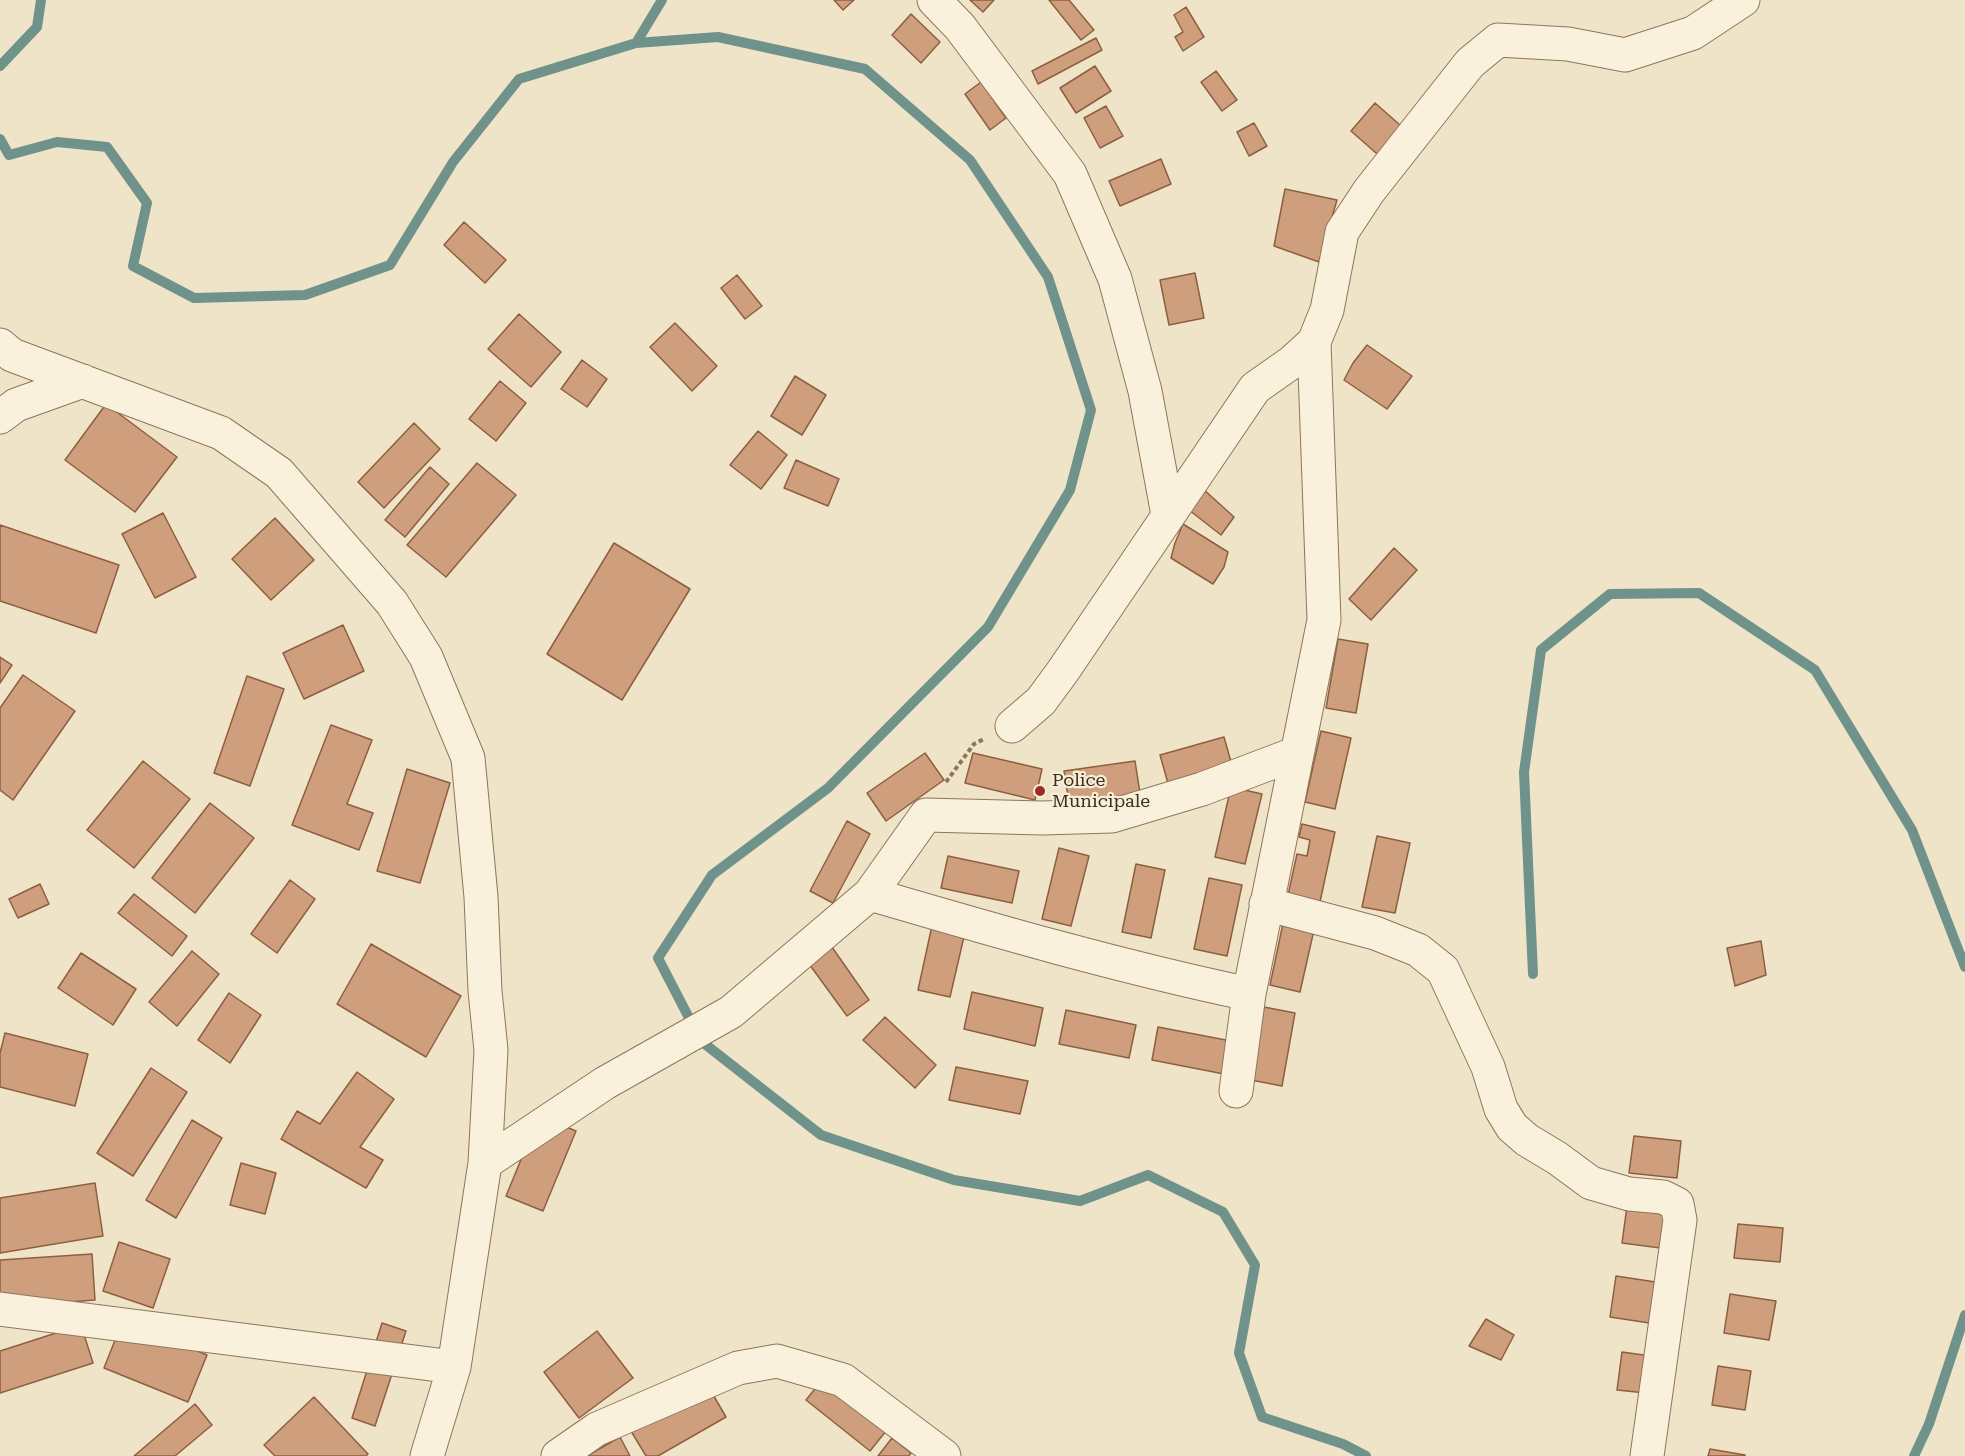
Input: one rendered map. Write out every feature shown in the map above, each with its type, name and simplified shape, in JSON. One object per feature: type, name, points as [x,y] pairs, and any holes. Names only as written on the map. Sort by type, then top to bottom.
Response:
[{"type":"street","points":[[934,0],[960,27],[1070,174],[1116,279],[1144,391],[1168,515]]},
{"type":"street","points":[[1236,1091],[1249,994],[1324,620],[1314,342],[1327,310],[1342,232],[1369,191],[1422,122],[1470,63],[1498,40],[1568,44],[1625,55],[1693,33],[1743,0]]},
{"type":"street","points":[[1012,726],[1041,701],[1255,388],[1292,362],[1314,342]]},
{"type":"street","points":[[0,345],[12,355],[221,433],[279,473],[392,603],[426,657],[468,758],[481,897],[491,1050],[485,1163],[454,1367],[427,1456]]},
{"type":"street","points":[[0,417],[16,405],[82,381]]},
{"type":"street","points":[[485,1163],[605,1083],[731,1012],[870,894],[926,815],[1042,818],[1112,816],[1202,789],[1297,753]]},
{"type":"street","points":[[870,894],[1115,963],[1249,994]]},
{"type":"street","points":[[1266,904],[1375,933],[1418,950],[1443,970],[1488,1067],[1501,1109],[1512,1127],[1527,1140],[1591,1183],[1629,1194],[1663,1197],[1677,1204],[1680,1220],[1647,1456]]},
{"type":"street","points":[[0,1308],[454,1367]]},
{"type":"street","points":[[558,1456],[597,1429],[738,1368],[777,1362],[843,1380],[944,1456]]},
{"type":"path","points":[[926,815],[952,771],[974,744],[1012,726]]},
{"type":"building","points":[[834,0],[854,0],[843,10]]},
{"type":"building","points":[[970,0],[994,0],[983,12]]},
{"type":"building","points":[[1049,0],[1069,0],[1094,30],[1081,40]]},
{"type":"building","points":[[1186,7],[1204,37],[1183,51],[1175,37],[1183,32],[1174,15]]},
{"type":"building","points":[[911,14],[940,42],[921,63],[892,35]]},
{"type":"building","points":[[1096,38],[1102,50],[1038,84],[1032,71]]},
{"type":"building","points":[[1095,66],[1111,91],[1076,113],[1060,88]]},
{"type":"building","points":[[1216,71],[1237,100],[1222,111],[1201,82]]},
{"type":"building","points":[[981,82],[1006,118],[990,130],[965,94]]},
{"type":"building","points":[[1375,103],[1408,132],[1384,160],[1351,131]]},
{"type":"building","points":[[1106,106],[1123,136],[1100,148],[1084,118]]},
{"type":"building","points":[[1254,123],[1267,146],[1249,156],[1237,132]]},
{"type":"building","points":[[1161,159],[1171,184],[1120,206],[1109,181]]},
{"type":"building","points":[[1285,189],[1337,200],[1319,262],[1274,246]]},
{"type":"building","points":[[464,222],[506,260],[485,283],[444,245]]},
{"type":"building","points":[[1195,273],[1204,318],[1169,325],[1160,280]]},
{"type":"building","points":[[737,275],[762,306],[745,319],[721,288]]},
{"type":"building","points":[[519,314],[561,352],[531,387],[488,349]]},
{"type":"building","points":[[675,323],[717,366],[692,391],[650,347]]},
{"type":"building","points":[[1367,345],[1412,376],[1387,409],[1344,380],[1353,363]]},
{"type":"building","points":[[582,360],[607,379],[587,407],[561,389]]},
{"type":"building","points":[[795,376],[826,395],[802,435],[771,416]]},
{"type":"building","points":[[500,381],[526,403],[496,441],[469,419]]},
{"type":"building","points":[[106,404],[177,457],[135,512],[65,460]]},
{"type":"building","points":[[414,423],[440,449],[384,508],[358,482]]},
{"type":"building","points":[[758,431],[787,455],[761,489],[730,465]]},
{"type":"building","points":[[796,460],[839,479],[828,506],[784,488]]},
{"type":"building","points":[[477,463],[516,495],[446,577],[407,545]]},
{"type":"building","points":[[430,467],[449,484],[405,537],[385,520]]},
{"type":"building","points":[[1202,488],[1234,517],[1221,535],[1189,510]]},
{"type":"building","points":[[163,513],[196,577],[155,598],[122,534]]},
{"type":"building","points":[[275,518],[314,560],[271,600],[232,559]]},
{"type":"building","points":[[1183,524],[1228,552],[1224,567],[1213,584],[1171,558]]},
{"type":"building","points":[[0,525],[119,565],[96,633],[0,601]]},
{"type":"building","points":[[614,543],[690,589],[622,700],[547,654]]},
{"type":"building","points":[[1394,548],[1417,570],[1371,620],[1349,599]]},
{"type":"building","points":[[343,625],[364,671],[304,699],[283,653]]},
{"type":"building","points":[[1338,639],[1368,644],[1356,713],[1326,708]]},
{"type":"building","points":[[0,657],[12,665],[0,683]]},
{"type":"building","points":[[23,675],[75,711],[13,800],[0,790],[0,708]]},
{"type":"building","points":[[247,676],[284,689],[250,786],[214,773]]},
{"type":"building","points":[[331,725],[372,740],[347,804],[373,813],[359,850],[292,825]]},
{"type":"building","points":[[1321,731],[1351,738],[1335,809],[1305,802]]},
{"type":"building","points":[[1224,737],[1233,769],[1169,787],[1160,755]]},
{"type":"building","points":[[925,753],[944,780],[886,821],[867,793]]},
{"type":"building","points":[[973,753],[1042,769],[1035,800],[965,783]]},
{"type":"building","points":[[143,761],[190,799],[134,868],[87,830]]},
{"type":"building","points":[[1135,761],[1140,793],[1069,803],[1064,771]]},
{"type":"building","points":[[407,769],[450,783],[420,883],[377,871]]},
{"type":"building","points":[[1231,787],[1262,794],[1245,864],[1215,857]]},
{"type":"building","points":[[210,803],[254,838],[195,913],[152,878]]},
{"type":"building","points":[[847,821],[870,834],[833,903],[810,891]]},
{"type":"building","points":[[1302,824],[1335,832],[1320,902],[1288,895],[1297,854],[1307,856],[1310,840],[1299,837]]},
{"type":"building","points":[[1377,836],[1410,843],[1395,913],[1362,907]]},
{"type":"building","points":[[1059,848],[1089,856],[1071,926],[1042,919]]},
{"type":"building","points":[[948,856],[1019,871],[1012,903],[941,888]]},
{"type":"building","points":[[1136,864],[1165,870],[1151,938],[1122,932]]},
{"type":"building","points":[[1209,878],[1242,885],[1227,956],[1194,949]]},
{"type":"building","points":[[290,880],[315,899],[277,953],[251,934]]},
{"type":"building","points":[[40,884],[49,904],[18,918],[9,899]]},
{"type":"building","points":[[134,894],[187,936],[172,956],[118,913]]},
{"type":"building","points":[[1285,914],[1316,921],[1300,992],[1270,985]]},
{"type":"building","points":[[933,921],[966,928],[950,997],[918,990]]},
{"type":"building","points":[[827,940],[869,1000],[847,1016],[804,957]]},
{"type":"building","points":[[1761,941],[1766,975],[1735,986],[1727,948]]},
{"type":"building","points":[[371,944],[461,996],[426,1057],[337,1004]]},
{"type":"building","points":[[192,951],[219,974],[177,1026],[149,1002]]},
{"type":"building","points":[[81,953],[136,989],[113,1025],[58,988]]},
{"type":"building","points":[[972,992],[1043,1008],[1035,1046],[964,1029]]},
{"type":"building","points":[[229,993],[261,1015],[230,1063],[198,1040]]},
{"type":"building","points":[[1264,1007],[1295,1013],[1282,1086],[1251,1080]]},
{"type":"building","points":[[1066,1010],[1136,1025],[1129,1058],[1059,1044]]},
{"type":"building","points":[[885,1017],[936,1065],[915,1088],[863,1040]]},
{"type":"building","points":[[1158,1027],[1231,1041],[1224,1074],[1152,1060]]},
{"type":"building","points":[[5,1033],[88,1054],[75,1106],[0,1087],[0,1053]]},
{"type":"building","points":[[956,1067],[1028,1081],[1020,1114],[949,1100]]},
{"type":"building","points":[[151,1068],[187,1092],[133,1176],[97,1153]]},
{"type":"building","points":[[357,1072],[394,1099],[360,1147],[383,1160],[366,1188],[281,1139],[297,1111],[320,1124]]},
{"type":"building","points":[[539,1116],[576,1131],[543,1211],[506,1196]]},
{"type":"building","points":[[192,1120],[222,1138],[176,1218],[146,1200]]},
{"type":"building","points":[[1634,1136],[1681,1141],[1677,1178],[1629,1173]]},
{"type":"building","points":[[241,1163],[276,1173],[265,1214],[230,1205]]},
{"type":"building","points":[[95,1183],[103,1236],[0,1253],[0,1198]]},
{"type":"building","points":[[1627,1206],[1673,1211],[1668,1249],[1622,1243]]},
{"type":"building","points":[[1738,1224],[1783,1228],[1780,1262],[1734,1258]]},
{"type":"building","points":[[119,1242],[170,1259],[153,1308],[103,1291]]},
{"type":"building","points":[[92,1254],[95,1300],[0,1307],[0,1260]]},
{"type":"building","points":[[1616,1276],[1662,1283],[1656,1324],[1610,1317]]},
{"type":"building","points":[[1730,1294],[1776,1301],[1769,1340],[1724,1333]]},
{"type":"building","points":[[1486,1319],[1514,1335],[1501,1360],[1469,1346]]},
{"type":"building","points":[[123,1320],[207,1355],[188,1402],[104,1368]]},
{"type":"building","points":[[382,1323],[406,1331],[375,1426],[352,1418]]},
{"type":"building","points":[[81,1325],[93,1363],[0,1393],[0,1351]]},
{"type":"building","points":[[597,1331],[633,1378],[579,1418],[544,1372]]},
{"type":"building","points":[[1622,1352],[1651,1356],[1646,1393],[1617,1390]]},
{"type":"building","points":[[1718,1366],[1751,1371],[1745,1410],[1712,1405]]},
{"type":"building","points":[[822,1380],[886,1431],[870,1451],[806,1400]]},
{"type":"building","points":[[708,1386],[726,1417],[658,1456],[646,1456],[631,1431]]},
{"type":"building","points":[[314,1397],[368,1454],[366,1456],[275,1456],[264,1445]]},
{"type":"building","points":[[195,1404],[212,1425],[175,1456],[134,1456]]},
{"type":"building","points":[[620,1437],[630,1456],[587,1456]]},
{"type":"building","points":[[892,1438],[911,1453],[909,1456],[878,1456]]},
{"type":"building","points":[[1710,1449],[1745,1455],[1745,1456],[1708,1456]]},
{"type":"waterway","points":[[0,66],[37,27],[41,0]]},
{"type":"waterway","points":[[636,43],[662,0]]},
{"type":"waterway","points":[[0,139],[9,155],[57,142],[107,147],[147,203],[133,266],[194,298],[305,295],[390,265],[453,162],[519,79],[636,43],[718,37],[865,69],[970,160],[1048,277],[1091,410],[1070,490],[988,627],[828,788],[712,875],[658,958],[701,1041],[821,1135],[954,1180],[1080,1201],[1148,1175],[1223,1212],[1255,1265],[1239,1353],[1262,1417],[1343,1444],[1366,1456]]},
{"type":"waterway","points":[[1533,974],[1524,772],[1541,650],[1610,594],[1699,593],[1815,670],[1912,830],[1965,967]]},
{"type":"waterway","points":[[1914,1456],[1929,1424],[1965,1315]]},
{"type":"place","name":"Police Municipale","points":[[1040,791]]}]
